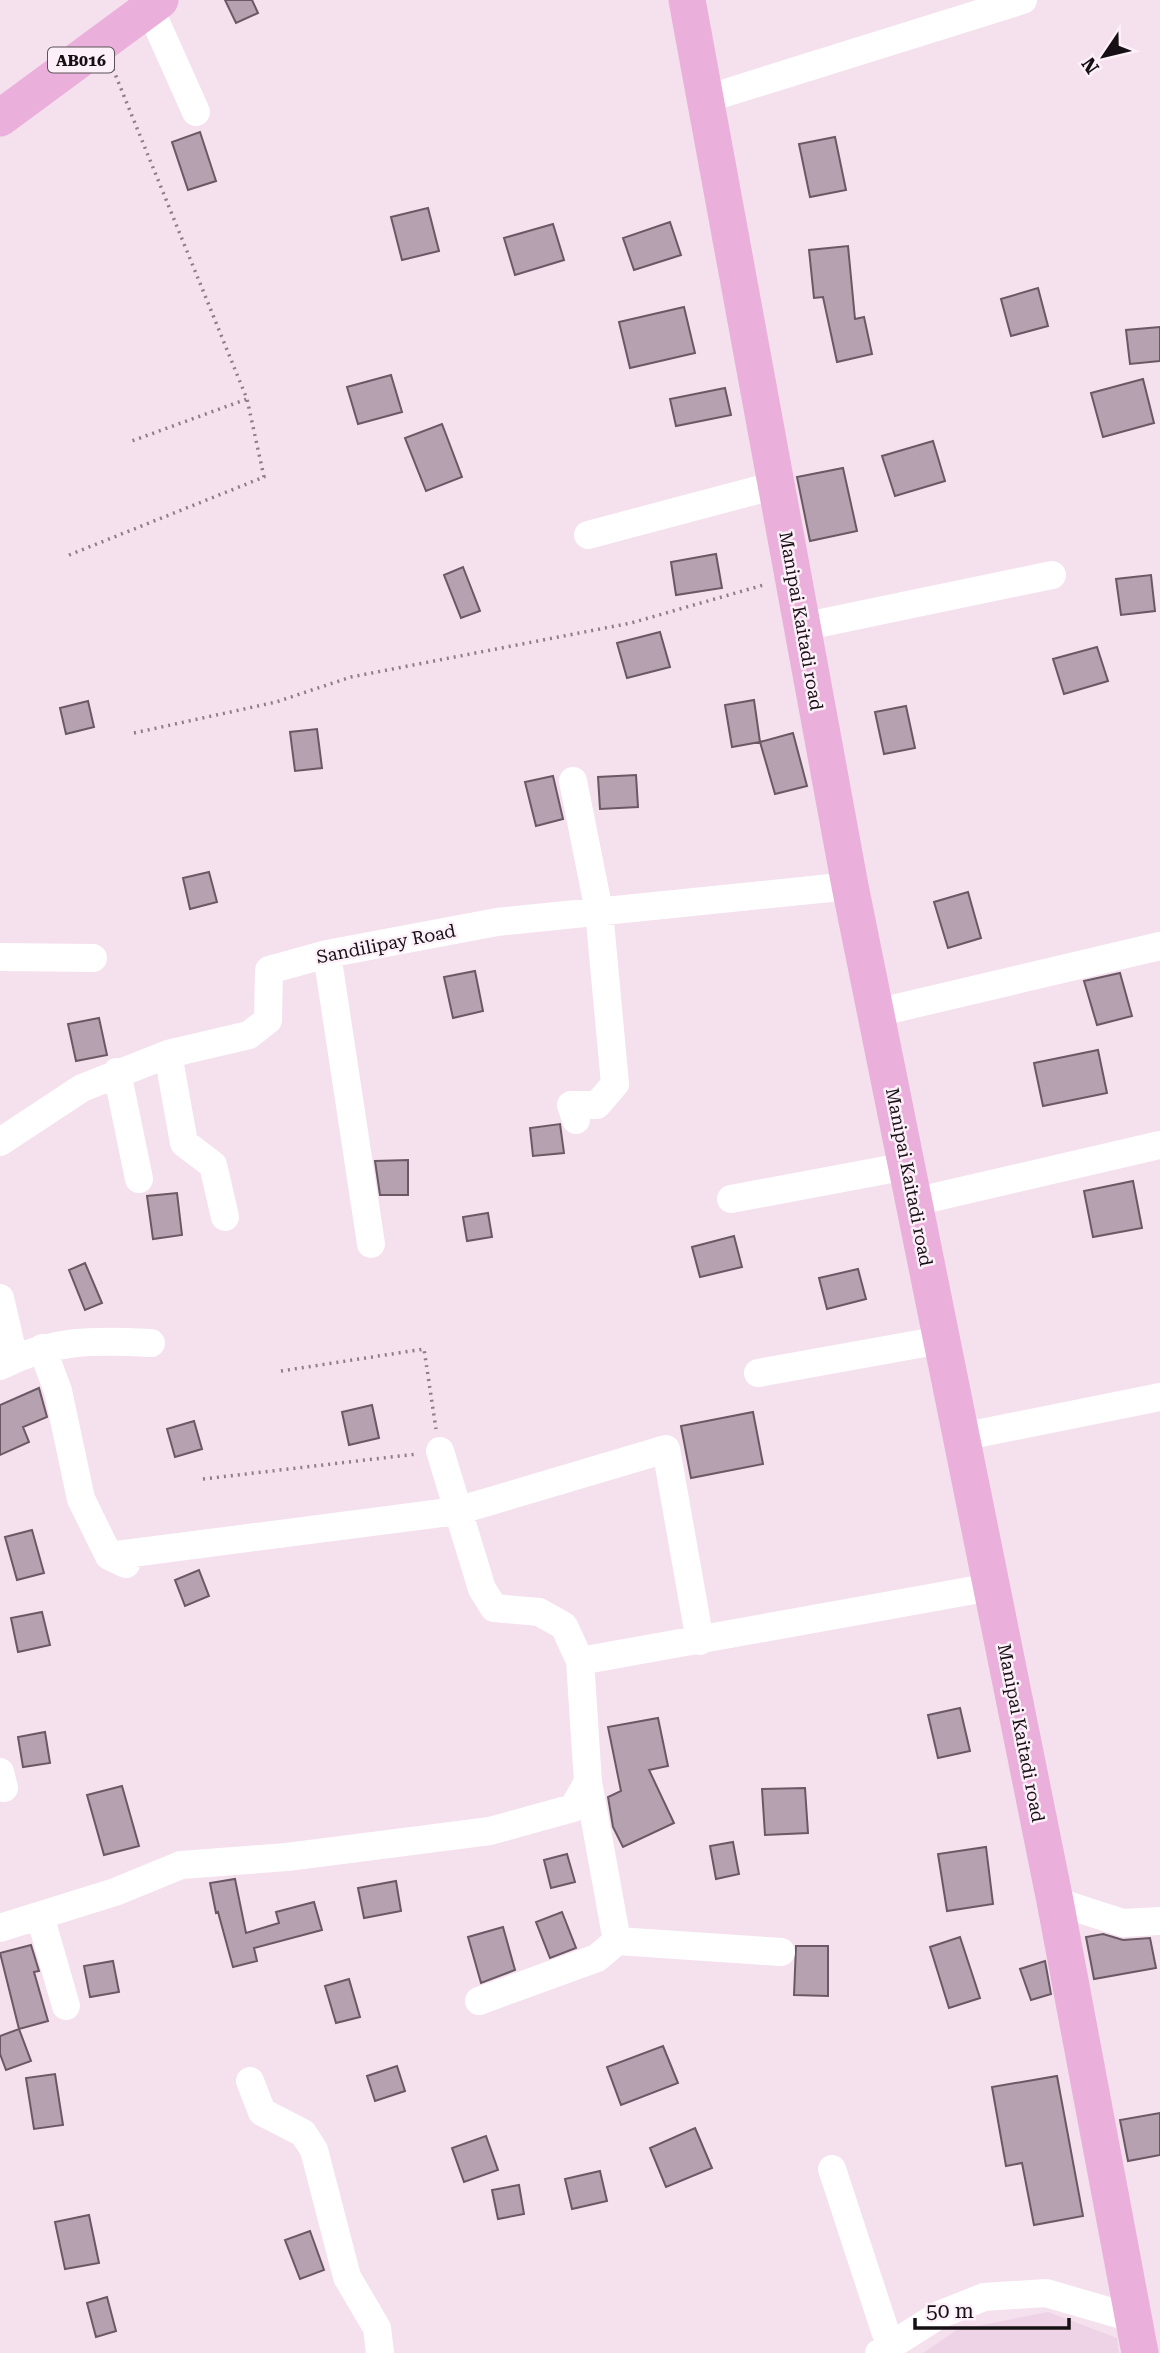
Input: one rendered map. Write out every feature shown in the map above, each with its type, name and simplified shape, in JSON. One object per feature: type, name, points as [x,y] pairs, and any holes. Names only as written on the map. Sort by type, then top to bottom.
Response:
[{"type":"main road","name":"Manipai Kaitadi road","points":[[687,0],[850,886],[1055,1901],[1140,2353]]},
{"type":"main road","name":"AB016","points":[[0,118],[103,44],[152,3]]},
{"type":"street","points":[[706,99],[1023,0]]},
{"type":"street","points":[[152,3],[197,112]]},
{"type":"street","points":[[589,535],[776,485]]},
{"type":"street","points":[[802,627],[1052,575]]},
{"type":"street","points":[[573,781],[599,911],[615,1084],[597,1105],[571,1105],[576,1120]]},
{"type":"street","name":"Sandilipay Road","points":[[0,1142],[82,1088],[117,1072],[168,1054],[249,1035],[268,1020],[270,970],[327,954],[497,922],[850,886]]},
{"type":"street","points":[[876,1013],[1160,946]]},
{"type":"street","points":[[327,954],[371,1244]]},
{"type":"street","points":[[0,957],[93,957]]},
{"type":"street","points":[[168,1054],[184,1143],[213,1165],[225,1217]]},
{"type":"street","points":[[117,1072],[139,1179]]},
{"type":"street","points":[[914,1202],[1160,1145]]},
{"type":"street","points":[[731,1199],[906,1166]]},
{"type":"street","points":[[0,1298],[7,1363],[42,1348],[91,1340],[151,1343]]},
{"type":"street","points":[[758,1373],[941,1340]]},
{"type":"street","points":[[42,1348],[58,1391],[81,1499],[109,1556],[135,1568]]},
{"type":"street","points":[[961,1437],[1160,1397]]},
{"type":"street","points":[[109,1556],[457,1511],[666,1449],[700,1641]]},
{"type":"street","points":[[440,1451],[482,1589],[494,1608],[539,1612],[564,1626],[580,1661],[588,1782],[617,1941]]},
{"type":"street","points":[[580,1661],[991,1587]]},
{"type":"street","points":[[0,1928],[115,1892],[181,1865],[287,1857],[490,1831],[573,1808],[588,1782]]},
{"type":"street","points":[[1055,1901],[1123,1923],[1160,1921]]},
{"type":"street","points":[[40,1916],[66,2006]]},
{"type":"street","points":[[479,2001],[597,1958],[617,1941],[781,1952]]},
{"type":"street","points":[[250,2081],[262,2112],[303,2133],[314,2150],[347,2277],[377,2328],[380,2353]]},
{"type":"street","points":[[832,2169],[884,2350],[939,2315],[984,2297],[1046,2293],[1132,2318]]},
{"type":"path","points":[[69,555],[264,477],[247,399],[103,44]]},
{"type":"path","points":[[129,442],[247,399]]},
{"type":"path","points":[[134,733],[276,702],[351,677],[631,623],[793,577]]},
{"type":"path","points":[[203,1479],[440,1451],[424,1349],[281,1371]]},
{"type":"shaded area","points":[[1048,2312],[1117,2338],[1119,2353],[923,2353],[957,2330]]},
{"type":"building","points":[[225,0],[252,0],[258,13],[236,23]]},
{"type":"building","points":[[200,132],[216,181],[188,190],[172,142]]},
{"type":"building","points":[[835,137],[846,190],[810,197],[799,144]]},
{"type":"building","points":[[428,208],[439,251],[402,260],[391,217]]},
{"type":"building","points":[[670,222],[681,255],[634,270],[623,238]]},
{"type":"building","points":[[553,224],[564,260],[515,275],[504,238]]},
{"type":"building","points":[[848,246],[855,319],[864,317],[872,354],[837,362],[823,297],[814,298],[809,250]]},
{"type":"building","points":[[1038,288],[1048,326],[1011,336],[1001,299]]},
{"type":"building","points":[[684,307],[695,353],[630,368],[619,322]]},
{"type":"building","points":[[1160,327],[1160,361],[1130,364],[1126,330]]},
{"type":"building","points":[[391,375],[402,412],[358,424],[347,387]]},
{"type":"building","points":[[1143,379],[1154,423],[1103,437],[1091,393]]},
{"type":"building","points":[[725,388],[731,415],[676,426],[670,399]]},
{"type":"building","points":[[442,424],[462,477],[426,491],[405,438]]},
{"type":"building","points":[[933,441],[945,481],[895,496],[882,456]]},
{"type":"building","points":[[843,468],[857,531],[810,541],[797,477]]},
{"type":"building","points":[[716,554],[722,588],[676,595],[671,562]]},
{"type":"building","points":[[463,567],[480,611],[461,618],[444,575]]},
{"type":"building","points":[[1151,575],[1155,611],[1121,615],[1116,579]]},
{"type":"building","points":[[660,632],[670,667],[627,678],[617,643]]},
{"type":"building","points":[[1097,647],[1108,681],[1064,694],[1053,659]]},
{"type":"building","points":[[754,700],[760,742],[732,747],[725,705]]},
{"type":"building","points":[[88,701],[94,727],[66,734],[60,708]]},
{"type":"building","points":[[906,706],[915,748],[884,754],[875,712]]},
{"type":"building","points":[[317,729],[322,768],[295,771],[290,732]]},
{"type":"building","points":[[793,733],[807,786],[775,794],[760,742]]},
{"type":"building","points":[[636,775],[638,807],[600,809],[598,777]]},
{"type":"building","points":[[553,776],[563,819],[536,826],[525,782]]},
{"type":"building","points":[[209,872],[217,902],[190,909],[183,878]]},
{"type":"building","points":[[968,892],[981,938],[948,948],[934,902]]},
{"type":"building","points":[[475,971],[483,1011],[453,1018],[444,977]]},
{"type":"building","points":[[1120,973],[1132,1016],[1097,1025],[1084,981]]},
{"type":"building","points":[[99,1018],[107,1055],[76,1061],[68,1024]]},
{"type":"building","points":[[1098,1050],[1107,1093],[1043,1106],[1034,1063]]},
{"type":"building","points":[[560,1124],[564,1153],[533,1156],[530,1128]]},
{"type":"building","points":[[408,1160],[408,1195],[380,1195],[375,1161]]},
{"type":"building","points":[[1133,1181],[1142,1228],[1093,1237],[1084,1191]]},
{"type":"building","points":[[177,1193],[182,1235],[153,1239],[147,1196]]},
{"type":"building","points":[[488,1213],[492,1237],[467,1241],[463,1217]]},
{"type":"building","points":[[734,1236],[742,1267],[700,1277],[692,1247]]},
{"type":"building","points":[[85,1263],[102,1303],[85,1310],[69,1270]]},
{"type":"building","points":[[858,1269],[866,1299],[827,1309],[819,1278]]},
{"type":"building","points":[[39,1388],[47,1417],[23,1427],[29,1442],[0,1455],[0,1405]]},
{"type":"building","points":[[372,1405],[379,1438],[349,1445],[342,1412]]},
{"type":"building","points":[[753,1412],[763,1464],[691,1478],[681,1426]]},
{"type":"building","points":[[194,1421],[202,1449],[175,1457],[167,1429]]},
{"type":"building","points":[[32,1530],[44,1573],[17,1580],[5,1537]]},
{"type":"building","points":[[199,1570],[209,1596],[185,1606],[175,1580]]},
{"type":"building","points":[[42,1612],[50,1645],[18,1652],[11,1618]]},
{"type":"building","points":[[960,1708],[970,1751],[938,1758],[928,1715]]},
{"type":"building","points":[[658,1718],[668,1766],[649,1770],[674,1823],[623,1847],[613,1827],[608,1797],[621,1791],[608,1727]]},
{"type":"building","points":[[45,1732],[50,1763],[23,1767],[18,1737]]},
{"type":"building","points":[[122,1786],[139,1846],[104,1855],[87,1795]]},
{"type":"building","points":[[805,1788],[808,1833],[765,1835],[762,1789]]},
{"type":"building","points":[[733,1842],[739,1874],[716,1879],[710,1846]]},
{"type":"building","points":[[986,1847],[993,1904],[947,1911],[938,1854]]},
{"type":"building","points":[[567,1854],[575,1882],[551,1888],[544,1860]]},
{"type":"building","points":[[235,1879],[246,1933],[279,1923],[276,1912],[314,1902],[322,1930],[254,1948],[257,1961],[233,1967],[218,1912],[216,1913],[210,1883]]},
{"type":"building","points":[[396,1881],[401,1911],[364,1918],[358,1888]]},
{"type":"building","points":[[562,1912],[576,1948],[550,1958],[536,1922]]},
{"type":"building","points":[[503,1927],[515,1970],[481,1983],[468,1937]]},
{"type":"building","points":[[1103,1934],[1123,1940],[1150,1938],[1156,1968],[1094,1979],[1086,1937]]},
{"type":"building","points":[[960,1937],[980,1998],[949,2008],[930,1947]]},
{"type":"building","points":[[31,1945],[39,1971],[34,1972],[48,2021],[19,2029],[0,1953]]},
{"type":"building","points":[[796,1946],[828,1946],[828,1996],[794,1995]]},
{"type":"building","points":[[113,1961],[119,1992],[90,1997],[84,1966]]},
{"type":"building","points":[[1045,1961],[1051,1994],[1031,2000],[1020,1969]]},
{"type":"building","points":[[349,1979],[360,2017],[336,2023],[325,1986]]},
{"type":"building","points":[[19,2029],[31,2061],[6,2070],[0,2054],[0,2036]]},
{"type":"building","points":[[663,2046],[678,2083],[621,2105],[607,2067]]},
{"type":"building","points":[[397,2066],[405,2091],[375,2101],[367,2076]]},
{"type":"building","points":[[55,2074],[63,2125],[34,2129],[26,2078]]},
{"type":"building","points":[[1057,2076],[1083,2216],[1034,2225],[1022,2163],[1006,2166],[992,2087]]},
{"type":"building","points":[[1160,2113],[1160,2155],[1128,2161],[1120,2120]]},
{"type":"building","points":[[695,2128],[712,2168],[666,2187],[650,2148]]},
{"type":"building","points":[[486,2136],[498,2170],[464,2182],[452,2148]]},
{"type":"building","points":[[600,2171],[607,2201],[572,2209],[565,2179]]},
{"type":"building","points":[[519,2185],[524,2214],[498,2219],[492,2190]]},
{"type":"building","points":[[89,2215],[99,2263],[65,2269],[55,2222]]},
{"type":"building","points":[[310,2231],[324,2270],[300,2279],[285,2240]]},
{"type":"building","points":[[107,2297],[116,2331],[96,2337],[87,2303]]}]
